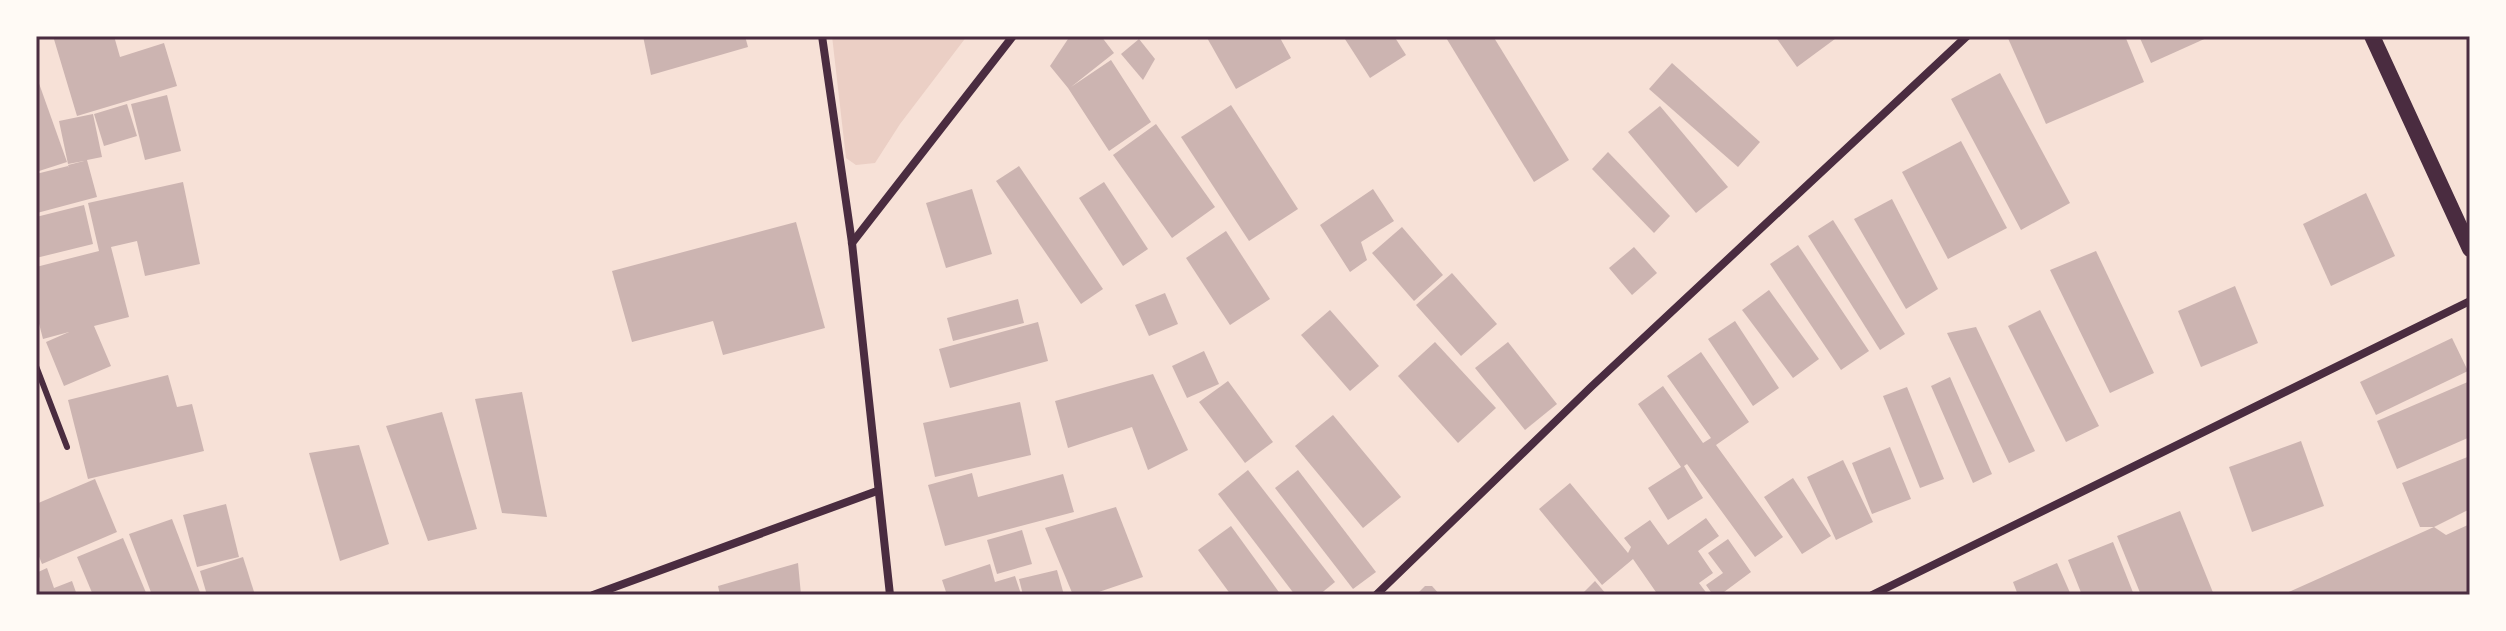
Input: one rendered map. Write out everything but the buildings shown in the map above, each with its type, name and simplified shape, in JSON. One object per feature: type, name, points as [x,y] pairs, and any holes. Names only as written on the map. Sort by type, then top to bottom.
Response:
[{"type":"main road","points":[[2372,36],[2470,249]]},
{"type":"street","points":[[822,36],[852,243],[890,595]]},
{"type":"street","points":[[852,243],[1013,36]]},
{"type":"street","points":[[1376,595],[1591,387],[1967,36]]},
{"type":"street","points":[[1872,595],[2470,301]]},
{"type":"street","points":[[593,595],[877,491]]},
{"type":"lane","points":[[36,366],[67,447]]},
{"type":"shaded area","points":[[832,36],[967,36],[900,124],[875,163],[856,165],[846,158]]}]
